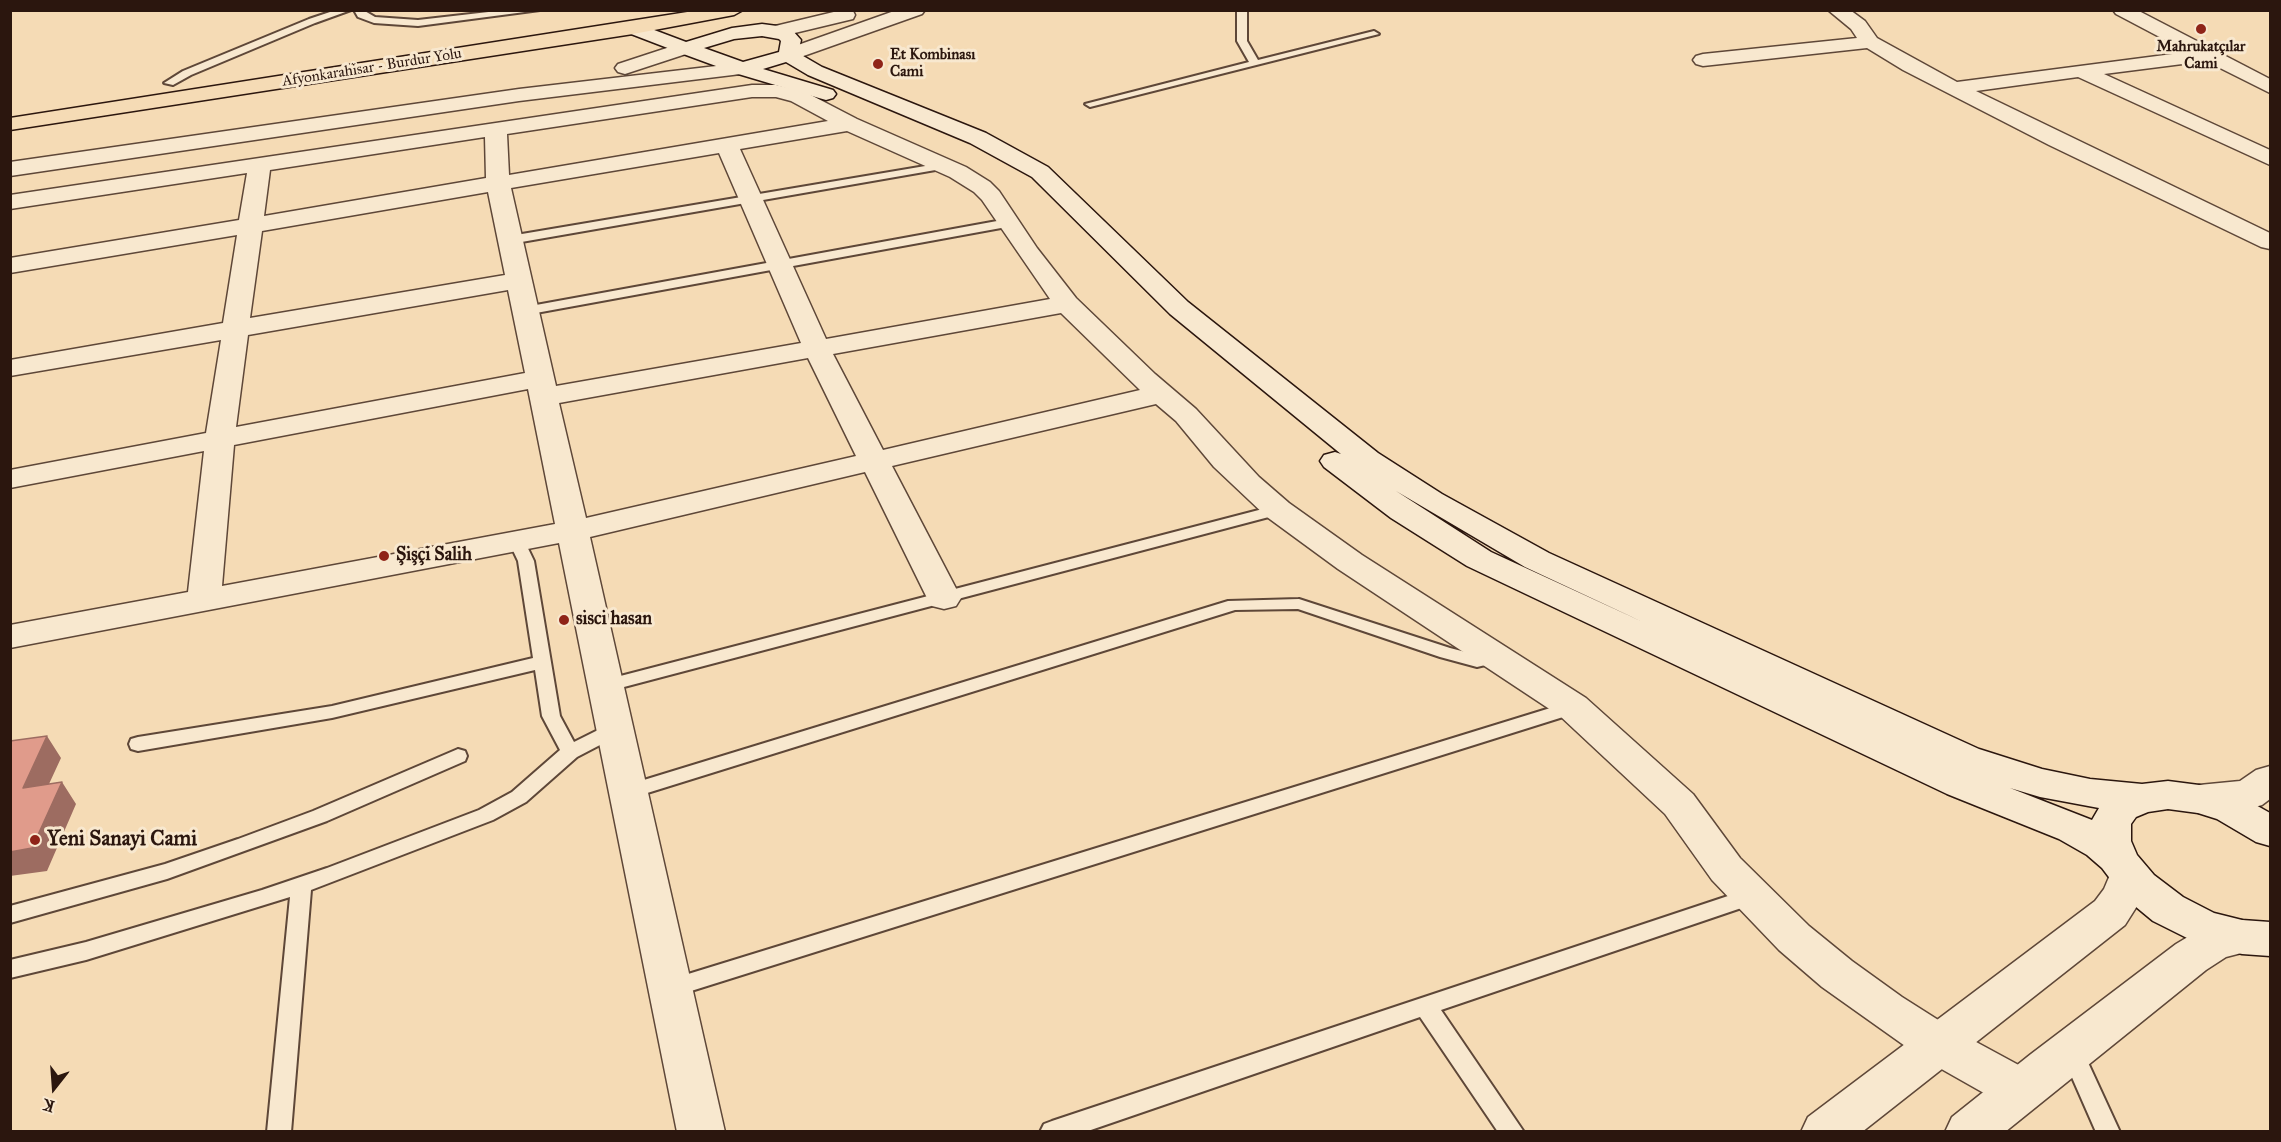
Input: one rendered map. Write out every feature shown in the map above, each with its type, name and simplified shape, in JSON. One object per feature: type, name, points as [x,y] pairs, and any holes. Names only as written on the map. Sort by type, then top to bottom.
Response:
[{"type":"highway","name":"Afyonkarahisar - Burdur Yolu","points":[[10,124],[631,19],[734,10]]},
{"type":"highway","name":"Afyonkarahisar - Burdur Yolu","points":[[10,108],[557,18]]},
{"type":"street","points":[[783,43],[781,23],[792,10]]},
{"type":"street","points":[[10,169],[519,95],[742,69],[783,43],[862,10]]},
{"type":"street","points":[[783,43],[916,10]]},
{"type":"street","points":[[1837,10],[1858,25],[1870,42],[1910,66],[2057,140],[2271,242]]},
{"type":"street","points":[[2122,10],[2271,87]]},
{"type":"street","points":[[631,19],[685,48],[742,69],[801,85],[966,145],[1008,165],[1050,200],[1168,319],[1307,438],[1402,511],[1479,559],[1961,784],[2073,828],[2101,844],[2139,886],[2168,909],[2204,927],[2256,938]]},
{"type":"street","points":[[519,95],[645,63],[732,34],[762,30],[783,43],[815,71],[978,138],[1040,172],[1206,331],[1367,459],[1484,532],[1548,565],[1966,759],[2040,783],[2090,793],[2142,798],[2168,795],[2199,799],[2231,809],[2271,831]]},
{"type":"street","points":[[1703,60],[1870,42]]},
{"type":"street","points":[[1956,88],[2209,55]]},
{"type":"street","points":[[2080,71],[2271,158]]},
{"type":"street","points":[[11,202],[764,91],[798,96],[849,124],[971,180],[991,196],[1008,223],[1068,304],[1161,394],[1186,415],[1225,461],[1278,510],[1350,562],[1573,707],[1679,804],[1726,869],[1794,938],[1837,974],[1938,1044],[2021,1090]]},
{"type":"street","points":[[10,266],[849,124]]},
{"type":"street","points":[[496,129],[498,183],[701,1131]]},
{"type":"street","points":[[728,145],[817,349],[944,598]]},
{"type":"street","points":[[204,601],[220,439],[259,166]]},
{"type":"street","points":[[10,368],[236,329],[522,296]]},
{"type":"street","points":[[10,479],[220,439],[541,388],[817,349],[1068,304]]},
{"type":"street","points":[[10,637],[572,531],[1161,394]]},
{"type":"street","points":[[2199,799],[2248,795],[2271,780]]},
{"type":"street","points":[[1825,1131],[2110,913],[2123,896],[2123,866],[2110,841],[2111,822],[2122,807],[2142,798]]},
{"type":"street","points":[[1969,1131],[2071,1049],[2199,952],[2216,941],[2256,938]]},
{"type":"lane","points":[[169,83],[187,73],[312,21],[347,10]]},
{"type":"lane","points":[[358,10],[361,15],[374,20],[418,23],[536,10]]},
{"type":"lane","points":[[1242,10],[1242,40],[1255,63]]},
{"type":"lane","points":[[1090,104],[1374,34]]},
{"type":"lane","points":[[510,240],[943,166]]},
{"type":"lane","points":[[522,296],[780,265],[1008,223]]},
{"type":"lane","points":[[605,686],[1278,510]]},
{"type":"lane","points":[[517,542],[526,561],[551,716],[570,752]]},
{"type":"lane","points":[[628,792],[1234,605],[1299,604],[1446,653],[1478,661],[1496,657]]},
{"type":"lane","points":[[138,744],[332,712],[541,662]]},
{"type":"lane","points":[[670,989],[1573,707]]},
{"type":"lane","points":[[10,969],[176,925],[301,885],[503,807],[533,786],[543,774],[570,752],[614,729]]},
{"type":"lane","points":[[10,915],[167,871],[245,844],[330,812],[458,756]]},
{"type":"lane","points":[[279,1131],[301,885]]},
{"type":"lane","points":[[1052,1131],[1752,896]]},
{"type":"lane","points":[[1425,1006],[1512,1131]]},
{"type":"lane","points":[[2071,1049],[2108,1131]]},
{"type":"building","points":[[47,736],[23,788],[62,782],[32,848],[10,852],[10,741]]},
{"type":"place","name":"Mahrukatçılar Cami","points":[[2201,29]]},
{"type":"place","name":"Et Kombinası Cami","points":[[878,64]]},
{"type":"place","name":"Şişçi Salih","points":[[384,556]]},
{"type":"place","name":"sisci hasan","points":[[564,620]]},
{"type":"place","name":"Yeni Sanayi Cami","points":[[35,840]]}]
